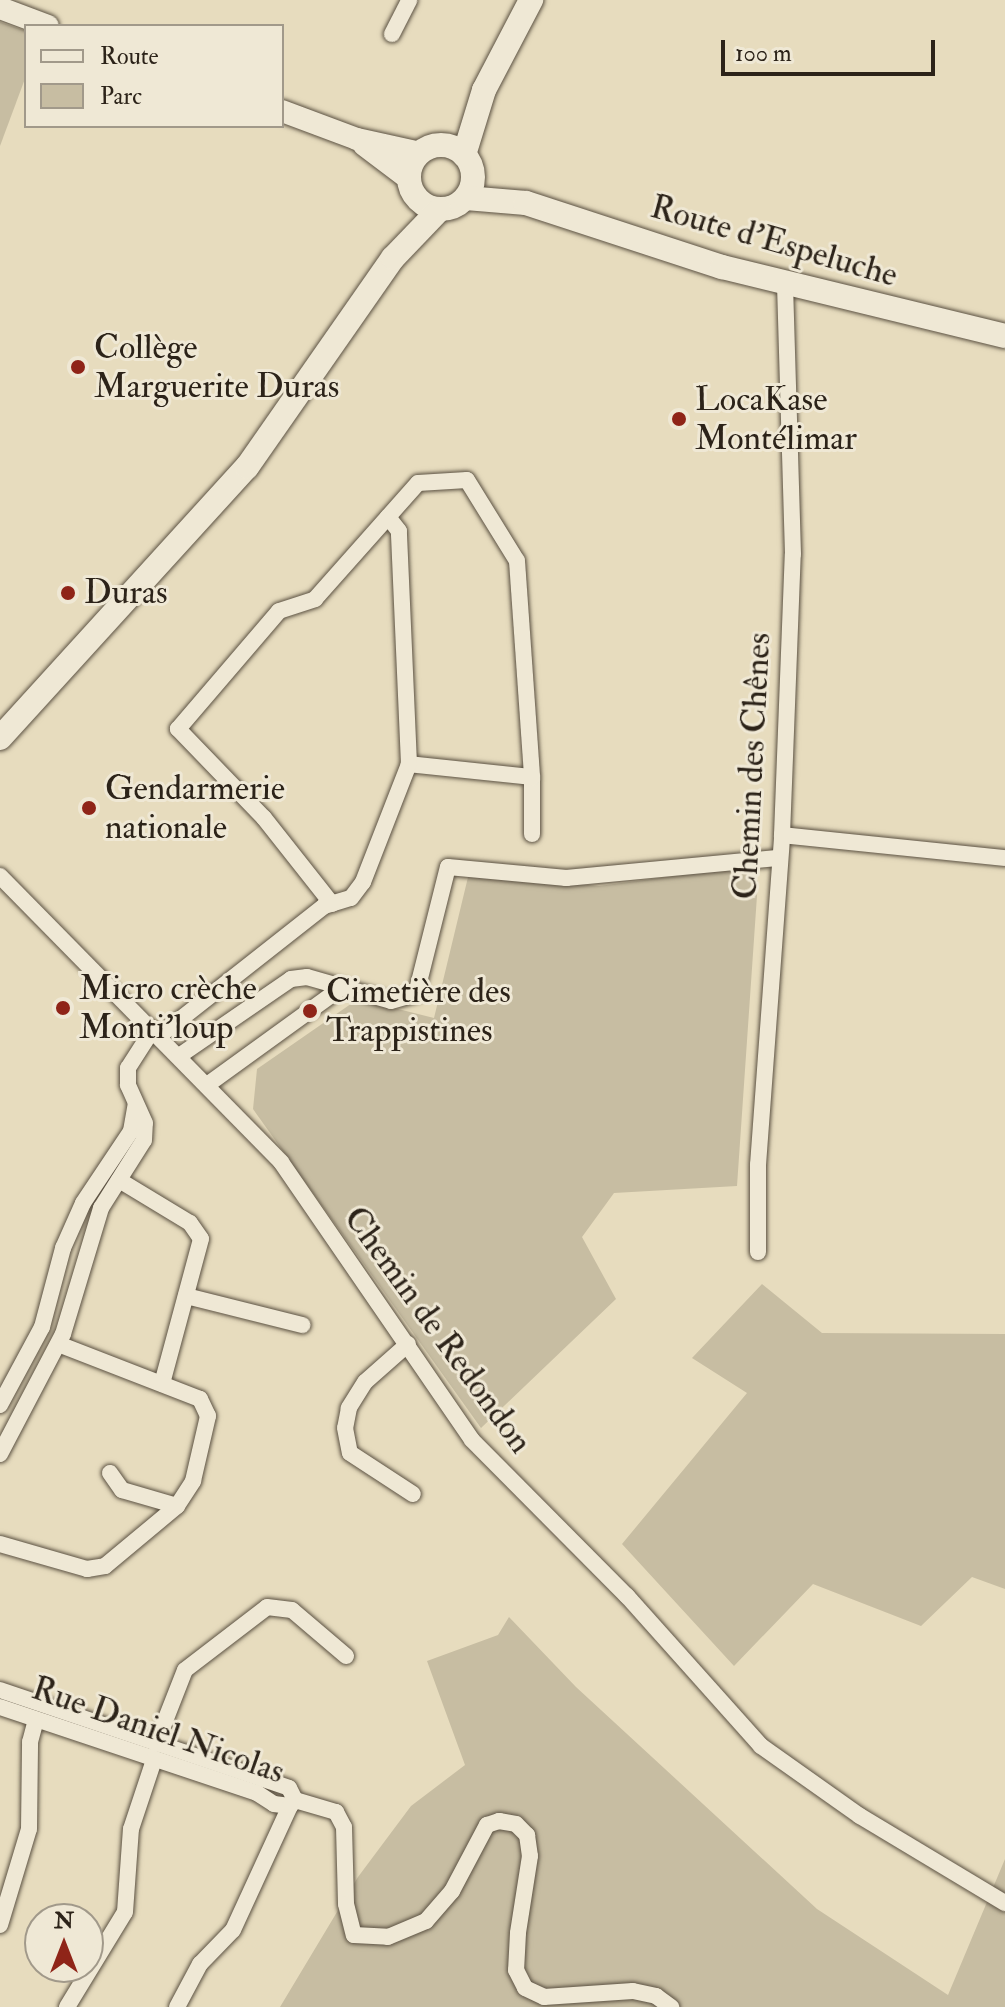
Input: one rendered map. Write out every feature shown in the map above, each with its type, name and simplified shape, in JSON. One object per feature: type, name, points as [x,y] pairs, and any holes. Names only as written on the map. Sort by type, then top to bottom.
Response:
[{"type":"main road","points":[[393,258],[411,186],[429,149],[484,90],[531,0]]},
{"type":"main road","points":[[0,738],[30,709],[247,467],[393,258],[439,210],[466,198],[469,165],[484,90]]},
{"type":"main road","name":"Route d'Espeluche","points":[[429,149],[469,165],[526,203]]},
{"type":"main road","points":[[411,186],[439,210]]},
{"type":"main road","name":"Route d'Espeluche","points":[[466,198],[526,203],[785,283],[1005,336]]},
{"type":"main road","points":[[0,753],[30,709]]},
{"type":"street","points":[[392,34],[409,0]]},
{"type":"street","points":[[8,7],[44,24]]},
{"type":"street","points":[[284,112],[357,139],[429,149]]},
{"type":"street","points":[[357,139],[411,186]]},
{"type":"street","name":"Chemin des Chênes","points":[[758,1252],[758,1165],[777,858],[782,835],[793,554],[785,283]]},
{"type":"street","points":[[332,904],[264,818],[178,729],[279,611],[315,599],[418,483],[467,480],[517,561],[532,777],[532,834]]},
{"type":"street","points":[[0,1454],[58,1344],[92,1229],[145,1135],[128,1068],[156,1033],[332,904],[351,898],[363,882],[409,764],[399,531],[388,517]]},
{"type":"street","points":[[409,764],[532,777]]},
{"type":"street","points":[[782,835],[1005,858]]},
{"type":"street","points":[[179,1056],[291,979],[307,977],[391,1001],[416,994],[448,867],[566,878],[777,858]]},
{"type":"street","name":"Chemin de Redondon","points":[[0,876],[281,1162],[472,1440],[627,1596],[761,1746],[860,1816],[1005,1903]]},
{"type":"street","points":[[207,1085],[341,988]]},
{"type":"street","points":[[0,1405],[42,1327],[63,1248],[83,1203],[131,1131],[136,1104]]},
{"type":"street","points":[[119,1180],[190,1223],[201,1239],[162,1384]]},
{"type":"street","points":[[186,1296],[302,1325]]},
{"type":"street","points":[[0,1544],[87,1569],[105,1566],[177,1506],[193,1481],[208,1416],[200,1399],[58,1344]]},
{"type":"street","points":[[408,1344],[365,1382],[349,1408],[345,1428],[350,1453],[413,1494]]},
{"type":"street","points":[[110,1473],[122,1490],[177,1506]]},
{"type":"street","points":[[67,2007],[125,1912],[131,1829],[185,1670],[267,1607],[292,1610],[346,1656]]},
{"type":"street","points":[[0,1690],[155,1752]]},
{"type":"street","name":"Rue Daniel Nicolas","points":[[0,1707],[36,1720],[155,1752],[292,1803],[336,1812],[344,1827],[346,1904],[354,1935],[388,1937],[426,1921],[452,1891],[487,1825],[499,1821],[516,1824],[527,1835],[530,1856],[518,1933],[516,1970],[525,1988],[544,1997],[633,1991],[656,1996],[671,2007]]},
{"type":"street","points":[[0,1925],[29,1829],[30,1742],[36,1720]]},
{"type":"street","points":[[177,2007],[200,1964],[233,1930],[292,1803]]},
{"type":"green space","points":[[0,22],[24,30],[24,81],[0,146]]},
{"type":"green space","points":[[743,867],[758,881],[737,1186],[614,1193],[582,1237],[616,1299],[481,1428],[253,1109],[257,1069],[358,999],[434,1018],[469,873],[599,886]]},
{"type":"green space","points":[[762,1284],[822,1333],[1005,1334],[1005,1589],[972,1577],[921,1626],[813,1584],[734,1666],[622,1544],[747,1393],[692,1358]]},
{"type":"green space","points":[[509,1617],[576,1687],[817,1909],[948,1995],[1005,1859],[1005,2007],[280,2007],[358,1877],[411,1806],[465,1765],[427,1661],[498,1635]]},
{"type":"place","name":"Collège Marguerite Duras","points":[[78,367]]},
{"type":"place","name":"LocaKase Montélimar","points":[[679,419]]},
{"type":"place","name":"Duras","points":[[68,593]]},
{"type":"place","name":"Gendarmerie nationale","points":[[89,808]]},
{"type":"place","name":"Micro crèche Monti'loup","points":[[63,1008]]},
{"type":"place","name":"Cimetière des Trappistines","points":[[310,1011]]}]
